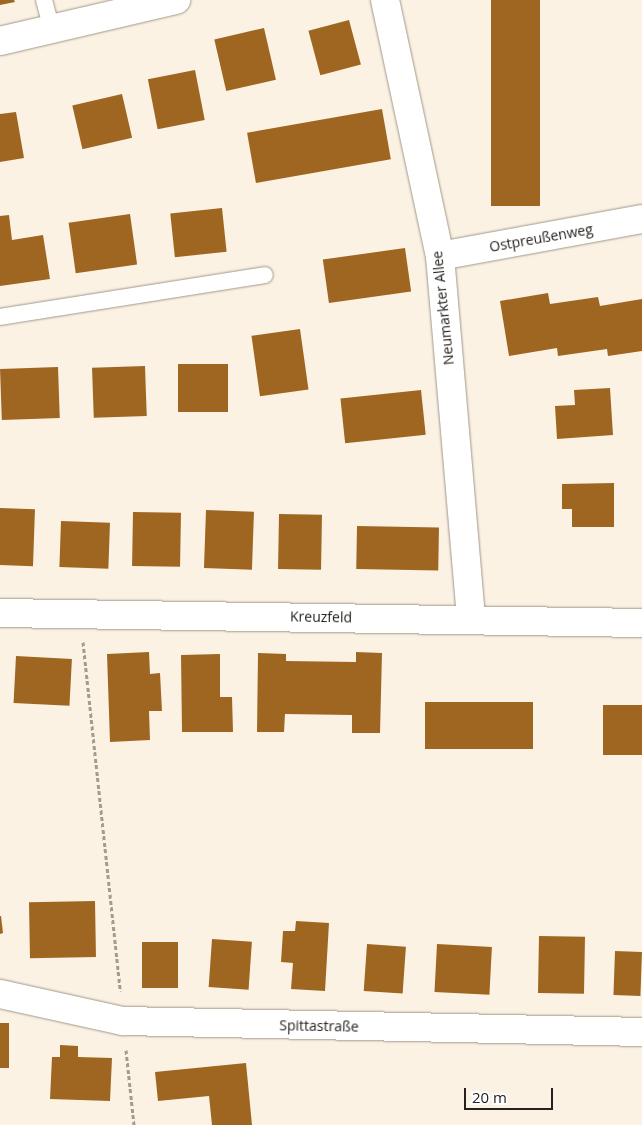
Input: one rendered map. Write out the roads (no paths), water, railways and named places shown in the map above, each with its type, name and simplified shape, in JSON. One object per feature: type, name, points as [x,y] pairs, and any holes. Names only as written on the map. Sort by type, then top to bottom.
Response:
[{"type":"street","points":[[0,40],[176,0]]},
{"type":"street","name":"Neumarkter Allee","points":[[385,0],[440,256],[471,620]]},
{"type":"street","name":"Ostpreußenweg","points":[[440,256],[642,220]]},
{"type":"street","name":"Kreuzfeld","points":[[0,613],[642,623]]},
{"type":"street","name":"Spittastraße","points":[[0,994],[123,1021],[642,1032]]},
{"type":"lane","points":[[44,0],[51,27]]},
{"type":"lane","points":[[0,317],[265,275]]}]
